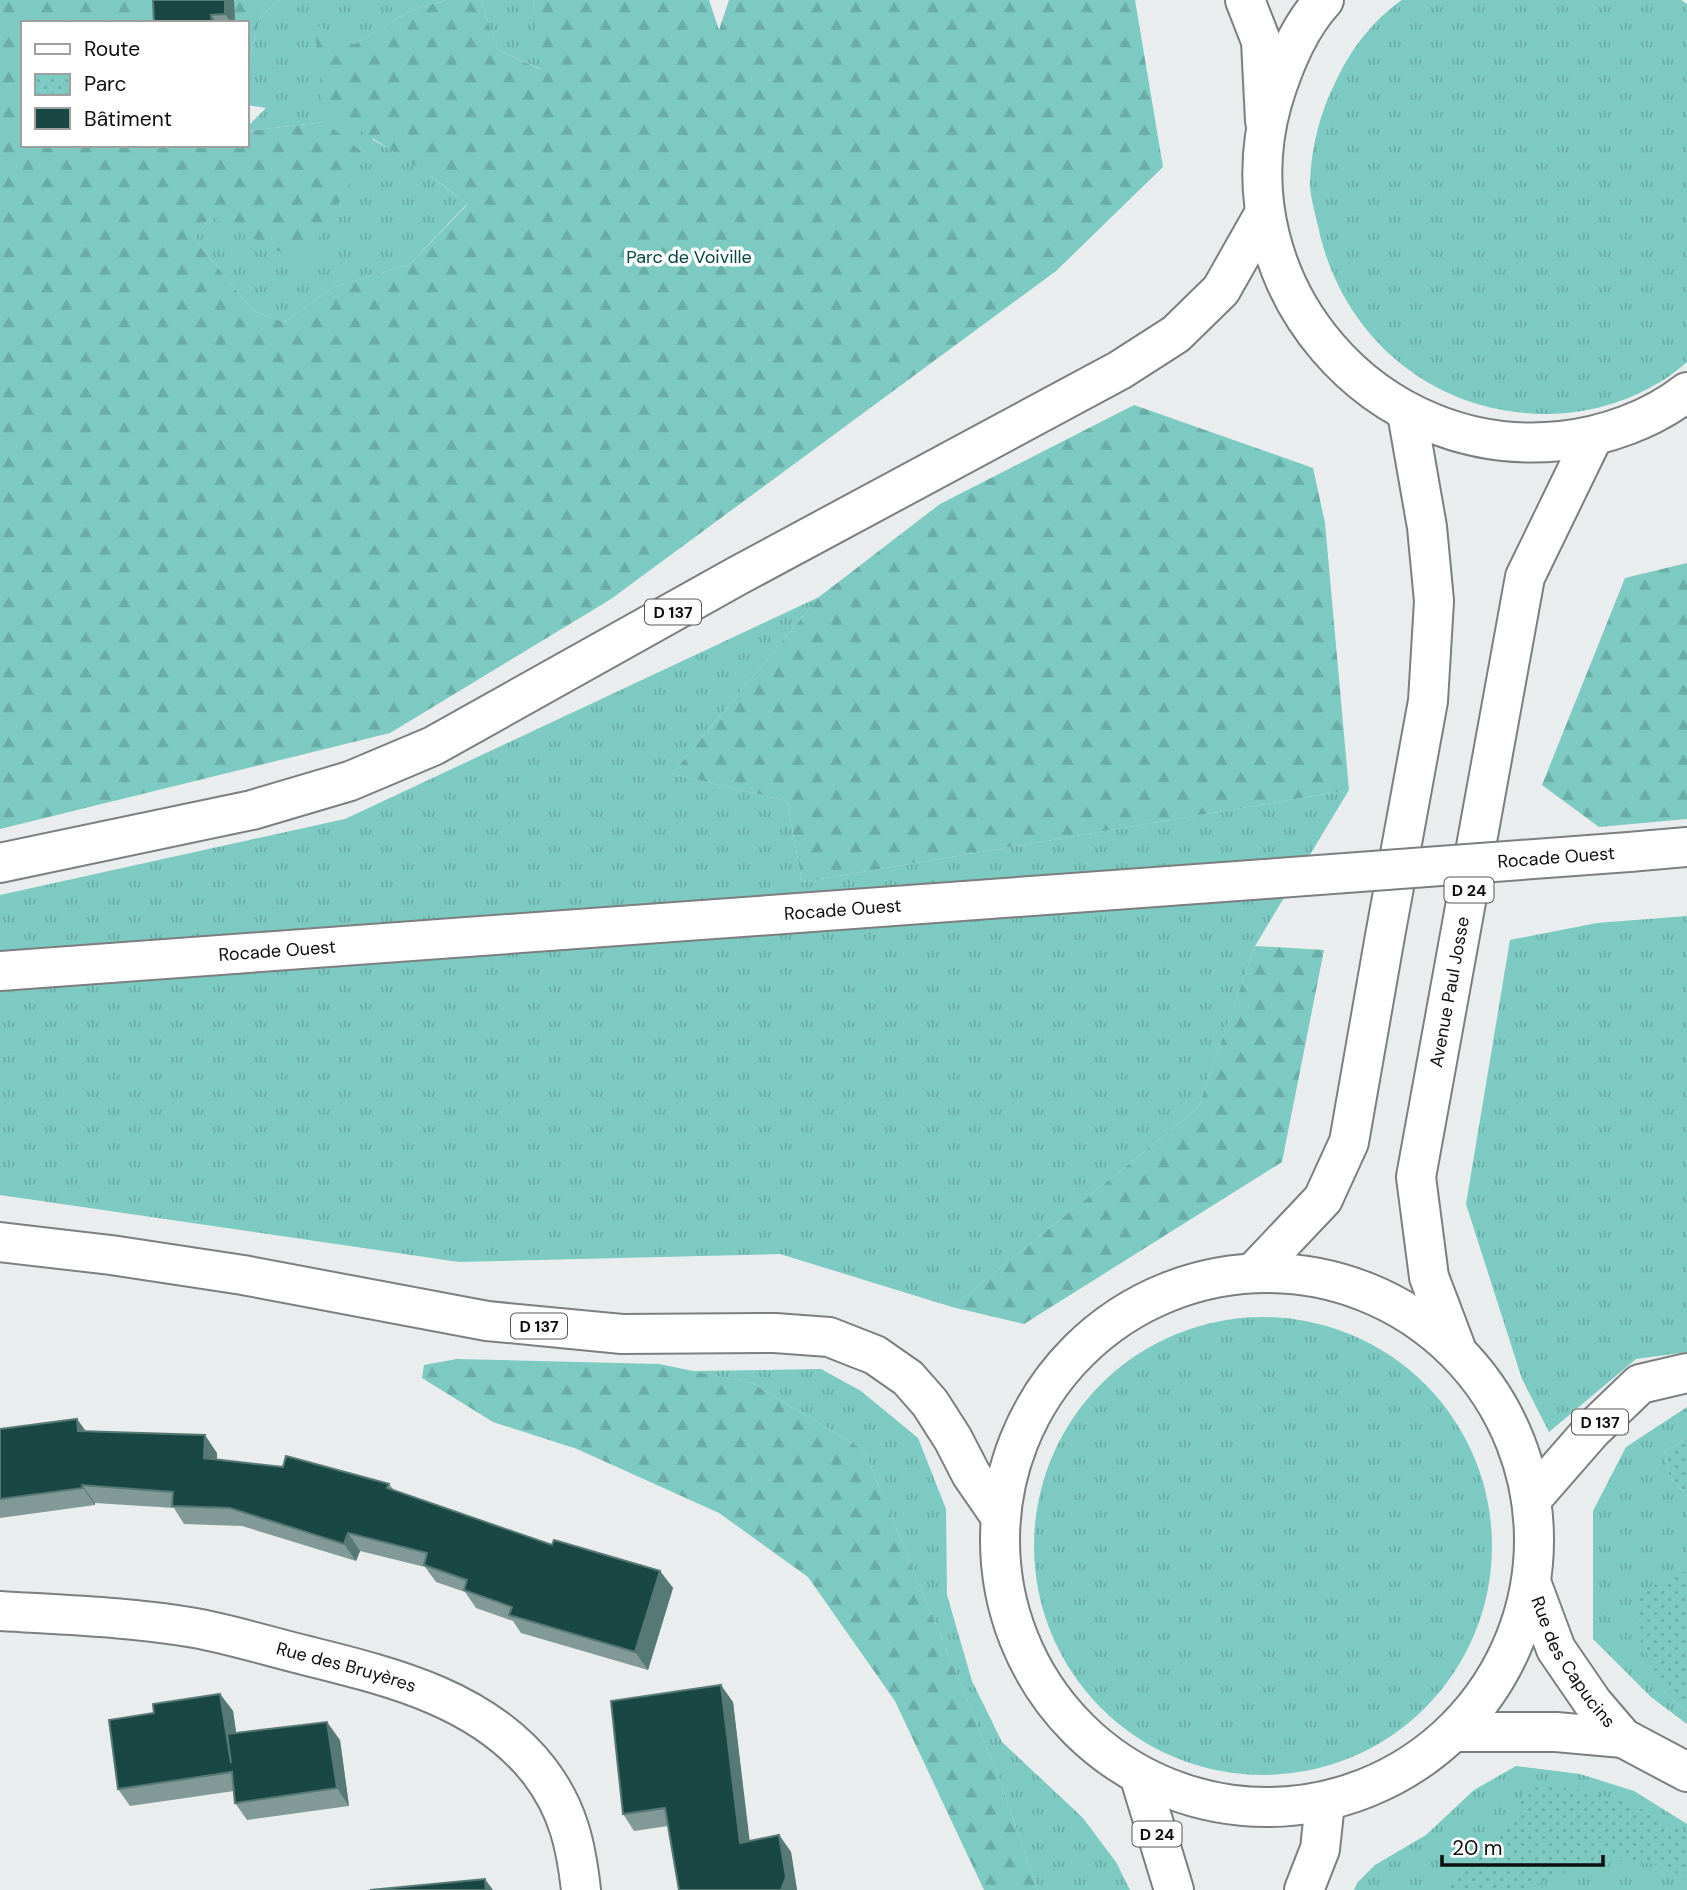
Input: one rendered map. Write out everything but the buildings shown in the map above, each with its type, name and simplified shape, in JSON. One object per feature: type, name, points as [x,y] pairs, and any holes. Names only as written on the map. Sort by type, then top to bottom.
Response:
[{"type":"main road","points":[[1245,0],[1261,41],[1266,127],[1262,170],[1264,214],[1282,275],[1313,331],[1354,377],[1407,413],[1467,436],[1530,444],[1593,437],[1666,409],[1687,392]]},
{"type":"main road","points":[[1266,127],[1283,66],[1314,11],[1324,0]]},
{"type":"main road","name":"D 137","points":[[0,863],[252,810],[350,781],[433,746],[737,576],[1120,370],[1176,334],[1221,290],[1264,214]]},
{"type":"main road","points":[[1254,1272],[1323,1199],[1349,1142],[1428,701],[1434,601],[1427,527],[1407,413]]},
{"type":"main road","name":"Avenue Paul Josse","points":[[1458,1353],[1429,1277],[1416,1177],[1525,577],[1593,437]]},
{"type":"main road","name":"Rocade Ouest","points":[[0,971],[1687,847]]},
{"type":"main road","name":"D 137","points":[[0,1242],[243,1275],[487,1321],[622,1334],[775,1332],[828,1337],[875,1355],[908,1378],[930,1403],[971,1474],[1000,1516]]},
{"type":"main road","points":[[1254,1272],[1299,1274],[1343,1283],[1404,1311],[1423,1323],[1458,1353],[1485,1385],[1506,1420],[1522,1460],[1531,1500],[1535,1541],[1531,1582],[1521,1623],[1505,1663],[1482,1699],[1454,1732],[1395,1776],[1325,1803],[1278,1808],[1230,1807],[1184,1796],[1140,1778],[1077,1731],[1030,1667],[1004,1594],[1000,1516],[1011,1461],[1031,1411],[1063,1366],[1102,1328],[1149,1299],[1200,1280],[1254,1272]]},
{"type":"main road","name":"D 137","points":[[1531,1500],[1592,1430],[1640,1384],[1687,1373]]},
{"type":"main road","name":"Rue des Capucins","points":[[1531,1582],[1556,1648],[1593,1703],[1623,1738],[1687,1772]]},
{"type":"main road","name":"Rue des Bruyères","points":[[0,1611],[94,1616],[196,1628],[360,1669],[410,1684],[456,1703],[501,1733],[539,1771],[564,1811],[576,1850],[581,1890]]},
{"type":"main road","name":"Rue des Capucins","points":[[1454,1732],[1556,1732],[1623,1738]]},
{"type":"main road","name":"D 24","points":[[1140,1778],[1174,1890]]},
{"type":"main road","points":[[1304,1890],[1320,1849],[1325,1803]]},
{"type":"green space","name":"Parc de Voiville","points":[[0,0],[157,0],[156,21],[21,21],[21,147],[248,147],[248,131],[325,122],[366,155],[304,264],[211,217],[194,238],[253,311],[284,322],[334,287],[409,265],[467,205],[415,165],[323,108],[314,24],[354,44],[412,10],[446,0],[481,0],[498,50],[540,69],[533,0],[709,0],[719,30],[729,0],[1135,0],[1163,167],[1056,271],[611,599],[390,733],[0,829]]},
{"type":"green space","points":[[235,0],[280,0],[260,17],[249,62],[248,21],[217,21]]},
{"type":"green space","points":[[280,0],[446,0],[412,10],[354,44],[314,25],[373,140],[407,158],[467,204],[409,265],[334,287],[284,322],[253,311],[194,238],[211,217],[325,122],[248,131],[248,126],[266,108],[248,105],[248,62],[260,17]]},
{"type":"green space","points":[[481,0],[533,0],[541,69],[498,50]]},
{"type":"green space","points":[[1402,0],[1681,0],[1687,4],[1687,362],[1661,382],[1615,403],[1583,411],[1524,413],[1483,405],[1444,391],[1410,370],[1379,344],[1354,312],[1334,276],[1320,235],[1310,189],[1312,157],[1321,118],[1342,69],[1372,26]]},
{"type":"green space","points":[[1134,405],[1313,468],[1325,523],[1349,790],[802,882],[787,801],[672,774],[819,597],[940,504]]},
{"type":"green space","points":[[1687,563],[1687,819],[1599,827],[1542,785],[1625,578]]},
{"type":"green space","points":[[819,597],[672,774],[787,801],[802,882],[1349,790],[1255,946],[1198,1108],[952,1307],[780,1254],[459,1262],[0,1195],[0,895],[345,819]]},
{"type":"green space","points":[[1687,916],[1687,1352],[1636,1359],[1549,1432],[1522,1379],[1466,1204],[1510,940],[1597,923]]},
{"type":"green space","points":[[1255,946],[1324,950],[1282,1162],[1024,1324],[952,1307],[1198,1108]]},
{"type":"green space","points":[[1263,1317],[1308,1321],[1351,1334],[1390,1355],[1425,1384],[1454,1419],[1475,1458],[1488,1501],[1492,1546],[1488,1591],[1475,1634],[1454,1673],[1425,1708],[1390,1737],[1351,1758],[1308,1771],[1263,1775],[1218,1771],[1175,1758],[1136,1737],[1101,1708],[1072,1673],[1051,1634],[1038,1591],[1034,1546],[1038,1501],[1051,1458],[1072,1419],[1101,1384],[1136,1355],[1175,1334],[1218,1321]]},
{"type":"green space","points":[[457,1359],[659,1364],[752,1383],[864,1450],[998,1775],[1038,1890],[984,1890],[895,1701],[808,1577],[719,1513],[577,1449],[493,1422],[422,1378],[424,1365]]},
{"type":"green space","points":[[821,1369],[861,1391],[918,1438],[946,1509],[947,1595],[972,1681],[1002,1742],[1083,1818],[1116,1862],[1130,1890],[1038,1890],[998,1775],[864,1450],[752,1383],[692,1371]]},
{"type":"green space","points":[[1687,1407],[1687,1438],[1665,1451],[1669,1476],[1687,1496],[1687,1572],[1681,1572],[1664,1691],[1687,1712],[1687,1724],[1651,1697],[1593,1639],[1593,1511],[1626,1447]]},
{"type":"green space","points":[[1687,1438],[1687,1496],[1669,1476],[1665,1451]]},
{"type":"green space","points":[[1681,1572],[1687,1572],[1687,1712],[1664,1691],[1635,1628],[1638,1593]]},
{"type":"green space","points":[[1516,1766],[1580,1774],[1634,1791],[1687,1824],[1687,1890],[1354,1890],[1357,1883],[1375,1865],[1426,1835],[1474,1790]]},
{"type":"green space","points":[[1528,1786],[1577,1789],[1628,1802],[1687,1834],[1687,1881],[1667,1867],[1611,1856],[1539,1882],[1531,1890],[1442,1890],[1464,1863],[1515,1814]]}]
